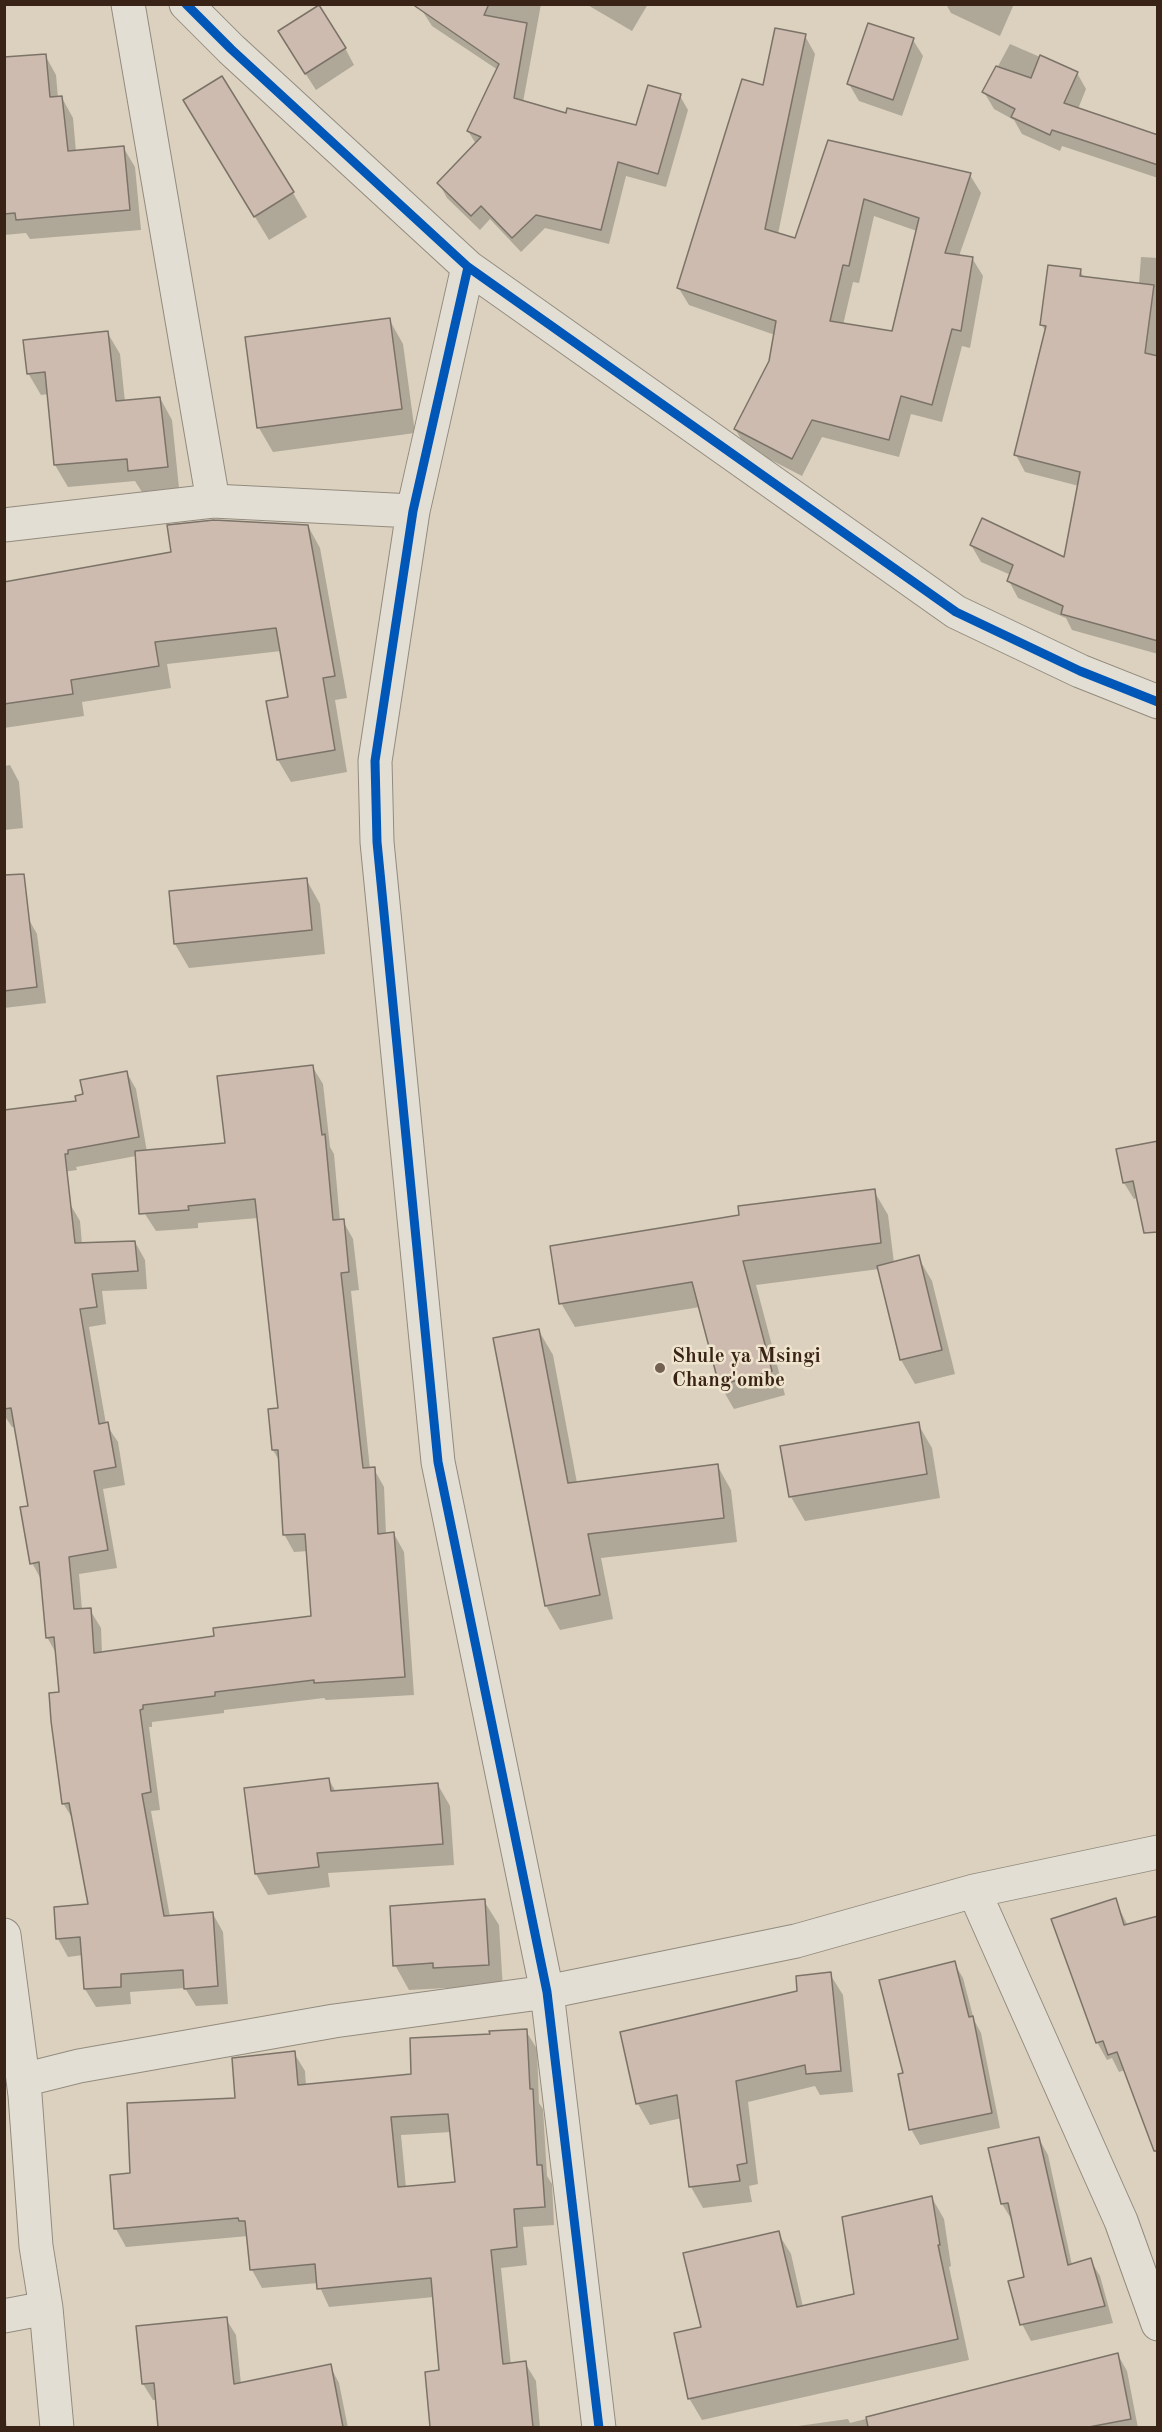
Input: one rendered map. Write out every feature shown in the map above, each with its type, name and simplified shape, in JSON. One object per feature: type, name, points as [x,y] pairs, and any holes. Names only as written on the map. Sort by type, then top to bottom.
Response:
[{"type":"street","points":[[128,4],[213,501]]},
{"type":"street","points":[[186,4],[231,49],[468,267],[956,612],[1080,671],[1158,702]]},
{"type":"street","points":[[468,267],[413,511],[375,761],[377,842],[438,1462],[547,1992],[598,2427]]},
{"type":"street","points":[[4,525],[213,501],[413,511]]},
{"type":"street","points":[[17,2091],[79,2066],[334,2021],[547,1992],[796,1941],[974,1891],[1158,1852]]},
{"type":"street","points":[[974,1891],[1121,2221],[1158,2324]]},
{"type":"street","points":[[4,1935],[17,2091],[36,2247],[46,2308],[57,2427]]},
{"type":"street","points":[[4,2316],[46,2308]]},
{"type":"building","points":[[412,4],[489,4],[484,15],[527,23],[514,98],[566,113],[567,108],[636,125],[648,85],[681,94],[658,174],[618,162],[601,230],[536,215],[512,238],[481,206],[471,216],[437,183],[481,137],[467,131],[499,64]]},
{"type":"building","points":[[319,5],[346,48],[305,74],[278,31]]},
{"type":"building","points":[[868,23],[914,38],[893,100],[847,84]]},
{"type":"building","points":[[775,28],[806,34],[765,229],[795,238],[828,140],[971,173],[945,253],[973,257],[961,331],[952,329],[932,405],[901,396],[889,440],[812,420],[792,459],[734,429],[769,361],[776,321],[677,288],[742,79],[763,85]],"holes":[[[864,199],[919,218],[892,331],[830,321],[843,265],[849,266]]]},
{"type":"building","points":[[46,54],[50,97],[62,96],[68,151],[124,146],[130,210],[16,220],[15,213],[4,214],[4,57]]},
{"type":"building","points":[[1040,55],[1078,72],[1064,103],[1158,135],[1158,165],[1052,130],[1050,135],[1011,117],[1015,109],[982,92],[996,66],[1031,78]]},
{"type":"building","points":[[222,76],[294,192],[254,217],[183,100]]},
{"type":"building","points":[[1048,265],[1081,269],[1080,276],[1154,285],[1145,353],[1158,356],[1158,641],[1061,614],[1063,606],[1007,581],[1013,565],[970,545],[982,518],[1064,557],[1080,472],[1014,455],[1046,326],[1040,325]]},
{"type":"building","points":[[390,318],[402,409],[257,428],[245,337]]},
{"type":"building","points":[[108,331],[116,401],[160,397],[168,467],[128,471],[127,459],[54,465],[45,372],[27,374],[23,340]]},
{"type":"building","points":[[214,520],[308,525],[335,676],[323,678],[335,750],[277,760],[266,701],[288,697],[276,628],[155,642],[159,666],[71,680],[73,694],[4,704],[4,582],[171,552],[167,525]]},
{"type":"building","points":[[24,874],[37,987],[4,991],[4,875]]},
{"type":"building","points":[[307,878],[312,930],[174,944],[169,891]]},
{"type":"building","points":[[313,1065],[322,1135],[325,1134],[333,1220],[344,1219],[349,1272],[341,1273],[363,1468],[375,1467],[378,1534],[394,1532],[405,1677],[314,1683],[314,1680],[215,1692],[215,1696],[143,1705],[143,1709],[140,1710],[151,1792],[142,1794],[164,1916],[213,1912],[218,1986],[184,1989],[183,1970],[121,1974],[121,1987],[84,1989],[80,1937],[56,1939],[54,1907],[88,1904],[69,1803],[62,1804],[51,1721],[49,1693],[59,1692],[54,1637],[46,1638],[39,1562],[30,1564],[20,1507],[28,1506],[11,1408],[4,1409],[4,1110],[76,1101],[75,1096],[83,1094],[80,1080],[127,1071],[139,1137],[68,1150],[68,1154],[65,1154],[75,1243],[135,1241],[138,1271],[92,1274],[97,1307],[80,1309],[99,1424],[108,1422],[116,1467],[94,1471],[108,1550],[69,1557],[74,1609],[91,1608],[94,1653],[214,1636],[213,1628],[311,1616],[305,1534],[283,1535],[278,1450],[272,1450],[268,1409],[278,1408],[255,1199],[188,1206],[189,1210],[139,1214],[135,1151],[225,1143],[217,1076]]},
{"type":"building","points":[[1158,1141],[1158,1232],[1144,1233],[1133,1181],[1123,1183],[1116,1149]]},
{"type":"building","points":[[875,1189],[881,1243],[743,1261],[772,1371],[719,1385],[692,1282],[559,1304],[550,1246],[739,1215],[738,1206]]},
{"type":"building","points":[[919,1255],[942,1350],[900,1360],[877,1266]]},
{"type":"building","points":[[539,1329],[568,1483],[718,1464],[724,1518],[588,1534],[600,1595],[545,1606],[493,1338]]},
{"type":"building","points":[[919,1422],[927,1474],[789,1497],[780,1446]]},
{"type":"building","points":[[329,1778],[331,1791],[438,1783],[443,1844],[317,1853],[319,1867],[255,1874],[244,1788]]},
{"type":"building","points":[[1116,1898],[1124,1925],[1158,1916],[1158,2151],[1154,2151],[1117,2052],[1108,2055],[1103,2041],[1096,2043],[1051,1919]]},
{"type":"building","points":[[485,1899],[489,1965],[433,1968],[433,1963],[393,1966],[390,1906]]},
{"type":"building","points":[[955,1961],[969,2017],[973,2016],[992,2113],[909,2130],[898,2074],[903,2073],[879,1980]]},
{"type":"building","points":[[831,1972],[841,2071],[806,2074],[805,2065],[736,2081],[747,2163],[737,2165],[740,2181],[689,2187],[677,2095],[636,2104],[620,2032],[797,1991],[796,1976]]},
{"type":"building","points":[[527,2029],[537,2165],[542,2165],[545,2207],[514,2209],[517,2247],[491,2250],[503,2364],[526,2361],[533,2427],[430,2427],[425,2372],[439,2370],[431,2278],[317,2289],[315,2264],[250,2270],[245,2221],[239,2221],[238,2218],[114,2229],[110,2175],[130,2173],[127,2103],[235,2098],[232,2058],[295,2051],[298,2085],[411,2074],[410,2038],[490,2034],[489,2031]],"holes":[[[448,2114],[455,2182],[398,2187],[391,2117]]]},
{"type":"building","points":[[1039,2137],[1068,2265],[1091,2258],[1105,2306],[1020,2325],[1008,2281],[1024,2277],[1008,2203],[1001,2204],[988,2148]]},
{"type":"building","points":[[932,2196],[940,2245],[938,2245],[958,2339],[688,2399],[674,2333],[701,2327],[683,2253],[779,2231],[797,2307],[854,2294],[842,2217]]},
{"type":"building","points":[[227,2317],[234,2384],[331,2364],[343,2427],[158,2427],[154,2383],[142,2384],[136,2326]]},
{"type":"building","points":[[1118,2353],[1131,2419],[1089,2427],[868,2427],[866,2417]]},
{"type":"cycle path","points":[[186,4],[231,49],[468,267],[956,612],[1080,671],[1158,702]]},
{"type":"cycle path","points":[[468,267],[413,511],[375,761],[377,842],[438,1462],[547,1992],[599,2428]]},
{"type":"place","name":"Shule ya Msingi Chang'ombe","points":[[660,1368]]}]
